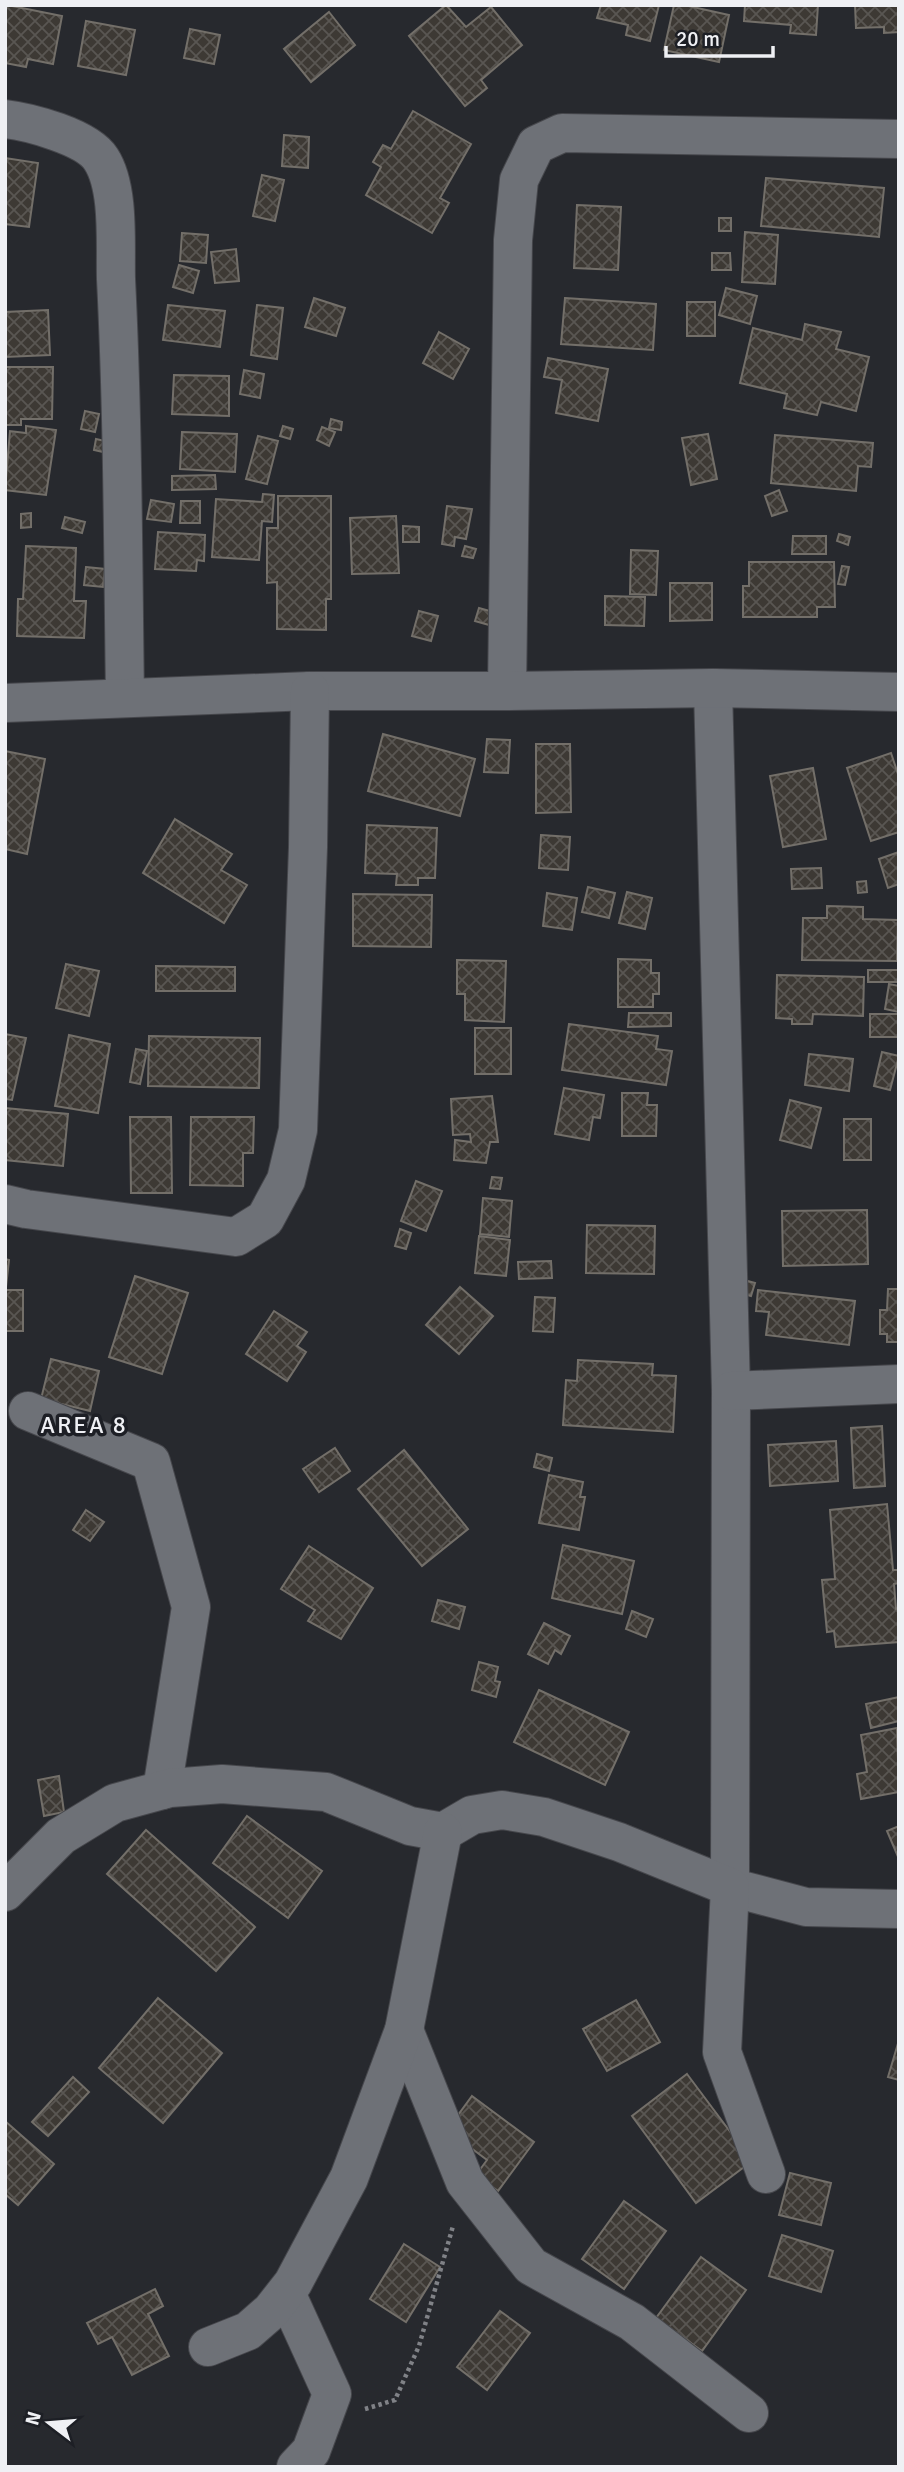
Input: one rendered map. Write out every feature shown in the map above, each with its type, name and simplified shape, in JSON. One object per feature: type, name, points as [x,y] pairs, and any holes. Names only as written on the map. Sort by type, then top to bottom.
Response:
[{"type":"street","points":[[5,119],[29,122],[72,138],[90,149],[101,158],[112,187],[120,349],[125,698]]},
{"type":"street","points":[[507,691],[513,240],[519,180],[536,145],[562,133],[899,139]]},
{"type":"street","points":[[5,703],[310,691],[713,688],[899,692]]},
{"type":"street","points":[[713,688],[731,1391],[730,1887],[722,2052],[766,2174]]},
{"type":"street","points":[[5,1204],[236,1237],[265,1219],[286,1181],[298,1130],[308,860],[310,691]]},
{"type":"street","points":[[731,1391],[899,1384]]},
{"type":"street","points":[[28,1411],[150,1462],[191,1606],[162,1790]]},
{"type":"street","points":[[5,1892],[61,1836],[114,1803],[162,1790],[222,1784],[326,1792],[410,1826],[443,1832],[472,1815],[502,1810],[544,1817],[619,1842],[730,1887],[806,1907],[899,1909]]},
{"type":"street","points":[[208,2347],[248,2332],[271,2311],[286,2293],[349,2178],[404,2030],[443,1832]]},
{"type":"street","points":[[404,2030],[466,2182],[531,2266],[632,2322],[749,2413]]},
{"type":"street","points":[[286,2293],[332,2395],[311,2451],[296,2467]]},
{"type":"path","points":[[332,2395],[362,2410],[395,2400],[419,2346],[466,2182]]},
{"type":"building","points":[[7,5],[62,16],[53,64],[28,59],[26,67],[5,63]]},
{"type":"building","points":[[446,5],[466,27],[491,7],[522,45],[481,80],[487,88],[465,106],[409,36]]},
{"type":"building","points":[[601,5],[659,5],[650,41],[626,35],[628,25],[597,18]]},
{"type":"building","points":[[674,5],[729,15],[719,62],[664,50]]},
{"type":"building","points":[[745,5],[818,5],[816,35],[790,33],[791,25],[744,21]]},
{"type":"building","points":[[855,5],[899,5],[899,32],[884,33],[884,27],[856,28]]},
{"type":"building","points":[[329,12],[355,45],[311,82],[284,49]]},
{"type":"building","points":[[86,21],[135,30],[126,75],[78,66]]},
{"type":"building","points":[[190,29],[220,35],[214,64],[184,58]]},
{"type":"building","points":[[413,111],[471,144],[440,198],[449,203],[432,233],[366,195],[381,167],[373,162],[383,145],[391,149]]},
{"type":"building","points":[[284,135],[309,137],[308,168],[282,166]]},
{"type":"building","points":[[5,158],[38,163],[29,227],[5,224]]},
{"type":"building","points":[[262,175],[284,180],[275,221],[253,216]]},
{"type":"building","points":[[766,178],[884,188],[879,237],[761,226]]},
{"type":"building","points":[[577,205],[621,207],[618,270],[574,268]]},
{"type":"building","points":[[719,218],[731,218],[731,231],[719,231]]},
{"type":"building","points":[[745,232],[778,235],[775,284],[742,282]]},
{"type":"building","points":[[182,233],[208,235],[206,263],[180,261]]},
{"type":"building","points":[[236,249],[239,281],[215,283],[211,252]]},
{"type":"building","points":[[712,253],[730,253],[731,270],[712,270]]},
{"type":"building","points":[[179,265],[199,271],[193,293],[173,287]]},
{"type":"building","points":[[726,288],[757,296],[750,324],[719,315]]},
{"type":"building","points":[[314,298],[345,308],[336,336],[305,327]]},
{"type":"building","points":[[565,298],[656,304],[653,350],[561,344]]},
{"type":"building","points":[[687,302],[715,302],[715,336],[687,336]]},
{"type":"building","points":[[168,305],[225,311],[220,347],[163,340]]},
{"type":"building","points":[[257,305],[283,308],[277,359],[251,355]]},
{"type":"building","points":[[48,310],[50,355],[5,357],[5,312]]},
{"type":"building","points":[[805,324],[841,332],[836,349],[869,357],[856,411],[821,402],[817,415],[784,408],[787,394],[740,383],[753,328],[802,340]]},
{"type":"building","points":[[439,332],[469,349],[453,379],[423,363]]},
{"type":"building","points":[[548,358],[608,369],[598,421],[556,413],[562,380],[544,377]]},
{"type":"building","points":[[5,367],[53,367],[52,419],[21,419],[21,425],[5,425]]},
{"type":"building","points":[[244,370],[264,374],[260,398],[240,394]]},
{"type":"building","points":[[174,375],[229,376],[229,416],[172,414]]},
{"type":"building","points":[[85,411],[99,414],[95,432],[81,429]]},
{"type":"building","points":[[331,419],[342,422],[341,430],[329,428]]},
{"type":"building","points":[[26,426],[56,430],[46,495],[5,490],[10,431],[26,433]]},
{"type":"building","points":[[283,426],[293,429],[290,439],[280,436]]},
{"type":"building","points":[[322,427],[335,432],[329,446],[317,440]]},
{"type":"building","points":[[182,432],[237,434],[235,472],[180,469]]},
{"type":"building","points":[[708,434],[717,479],[691,485],[682,438]]},
{"type":"building","points":[[775,435],[873,443],[871,467],[858,466],[856,491],[771,483]]},
{"type":"building","points":[[258,436],[278,441],[267,484],[246,479]]},
{"type":"building","points":[[96,439],[105,441],[103,452],[94,450]]},
{"type":"building","points":[[215,475],[216,489],[172,490],[172,476]]},
{"type":"building","points":[[779,490],[787,511],[772,516],[765,496]]},
{"type":"building","points":[[263,494],[274,495],[272,522],[262,521],[259,560],[212,557],[216,499],[262,502]]},
{"type":"building","points":[[278,496],[331,496],[331,599],[326,599],[326,630],[277,629],[277,582],[267,583],[267,528],[278,528]]},
{"type":"building","points":[[151,500],[174,504],[171,522],[147,519]]},
{"type":"building","points":[[181,501],[200,501],[200,523],[180,523]]},
{"type":"building","points":[[447,506],[472,509],[466,539],[455,537],[454,546],[442,544]]},
{"type":"building","points":[[31,513],[31,527],[21,528],[21,514]]},
{"type":"building","points":[[396,516],[399,573],[352,574],[350,518]]},
{"type":"building","points":[[65,517],[85,522],[82,533],[62,528]]},
{"type":"building","points":[[403,526],[419,527],[419,542],[403,542]]},
{"type":"building","points":[[158,532],[205,535],[204,561],[197,560],[196,571],[155,569]]},
{"type":"building","points":[[839,534],[850,537],[848,545],[837,541]]},
{"type":"building","points":[[793,536],[826,536],[826,554],[792,554]]},
{"type":"building","points":[[26,546],[76,548],[74,601],[86,601],[84,638],[17,636],[18,599],[23,599]]},
{"type":"building","points":[[465,546],[476,549],[473,558],[462,556]]},
{"type":"building","points":[[631,550],[658,551],[656,595],[630,594]]},
{"type":"building","points":[[749,562],[834,562],[835,607],[817,607],[817,617],[743,617],[743,586],[749,586]]},
{"type":"building","points":[[842,566],[849,567],[845,585],[838,584]]},
{"type":"building","points":[[86,567],[105,569],[103,587],[84,585]]},
{"type":"building","points":[[670,583],[712,583],[712,620],[670,621]]},
{"type":"building","points":[[605,596],[645,597],[644,626],[605,625]]},
{"type":"building","points":[[479,608],[493,612],[489,625],[475,621]]},
{"type":"building","points":[[419,611],[438,616],[431,641],[412,636]]},
{"type":"building","points":[[383,734],[475,759],[460,816],[368,791]]},
{"type":"building","points":[[487,739],[510,740],[508,773],[484,772]]},
{"type":"building","points":[[536,744],[570,744],[571,812],[536,813]]},
{"type":"building","points":[[5,751],[45,759],[27,854],[5,849]]},
{"type":"building","points":[[891,753],[899,777],[899,832],[871,841],[847,768]]},
{"type":"building","points":[[813,768],[826,839],[783,847],[770,776]]},
{"type":"building","points":[[175,819],[232,854],[221,870],[247,885],[224,923],[143,873]]},
{"type":"building","points":[[367,825],[437,828],[435,878],[418,878],[418,885],[396,885],[397,874],[365,873]]},
{"type":"building","points":[[541,835],[570,837],[568,870],[539,868]]},
{"type":"building","points":[[899,852],[899,884],[888,888],[879,859]]},
{"type":"building","points":[[821,868],[822,888],[792,889],[791,869]]},
{"type":"building","points":[[866,881],[867,892],[858,893],[857,882]]},
{"type":"building","points":[[588,887],[615,893],[609,918],[582,912]]},
{"type":"building","points":[[627,892],[652,898],[645,929],[619,923]]},
{"type":"building","points":[[547,893],[577,898],[572,930],[543,926]]},
{"type":"building","points":[[353,894],[432,895],[431,947],[353,946]]},
{"type":"building","points":[[827,906],[863,907],[863,919],[898,920],[897,961],[802,960],[803,918],[827,918]]},
{"type":"building","points":[[618,959],[651,960],[651,973],[659,973],[659,994],[653,994],[653,1007],[618,1007]]},
{"type":"building","points":[[457,960],[506,961],[504,1022],[465,1020],[465,994],[457,994]]},
{"type":"building","points":[[66,964],[99,971],[89,1016],[56,1008]]},
{"type":"building","points":[[156,966],[235,967],[235,991],[156,991]]},
{"type":"building","points":[[868,970],[899,970],[899,982],[868,982]]},
{"type":"building","points":[[777,975],[864,977],[863,1016],[813,1014],[812,1024],[792,1024],[792,1019],[776,1018]]},
{"type":"building","points":[[889,984],[899,986],[899,1012],[885,1009]]},
{"type":"building","points":[[629,1013],[671,1013],[671,1026],[628,1027]]},
{"type":"building","points":[[870,1014],[899,1014],[899,1037],[870,1037]]},
{"type":"building","points":[[569,1024],[658,1036],[656,1049],[672,1051],[666,1085],[562,1070]]},
{"type":"building","points":[[475,1028],[511,1028],[511,1074],[475,1074]]},
{"type":"building","points":[[5,1034],[26,1038],[12,1100],[5,1099]]},
{"type":"building","points":[[69,1035],[110,1044],[98,1113],[55,1106]]},
{"type":"building","points":[[149,1036],[260,1038],[259,1088],[148,1086]]},
{"type":"building","points":[[136,1049],[147,1051],[140,1084],[130,1082]]},
{"type":"building","points":[[882,1052],[899,1056],[890,1090],[874,1086]]},
{"type":"building","points":[[809,1054],[853,1059],[849,1091],[805,1085]]},
{"type":"building","points":[[564,1088],[604,1095],[600,1118],[593,1117],[589,1140],[555,1134]]},
{"type":"building","points":[[622,1093],[648,1093],[647,1105],[657,1105],[656,1136],[622,1136]]},
{"type":"building","points":[[492,1096],[498,1142],[490,1142],[486,1163],[454,1160],[455,1140],[471,1142],[470,1134],[453,1135],[451,1099]]},
{"type":"building","points":[[790,1100],[821,1108],[811,1148],[780,1140]]},
{"type":"building","points":[[5,1108],[68,1114],[63,1166],[5,1160]]},
{"type":"building","points":[[130,1117],[171,1117],[172,1193],[131,1193]]},
{"type":"building","points":[[191,1117],[254,1117],[253,1153],[243,1153],[243,1186],[190,1185]]},
{"type":"building","points":[[844,1119],[871,1119],[871,1160],[844,1160]]},
{"type":"building","points":[[492,1177],[502,1178],[500,1189],[490,1188]]},
{"type":"building","points":[[416,1181],[442,1191],[426,1231],[401,1221]]},
{"type":"building","points":[[483,1198],[512,1201],[509,1237],[480,1234]]},
{"type":"building","points":[[867,1210],[868,1264],[783,1266],[782,1211]]},
{"type":"building","points":[[587,1225],[655,1226],[654,1274],[586,1273]]},
{"type":"building","points":[[400,1229],[411,1233],[406,1249],[395,1246]]},
{"type":"building","points":[[479,1236],[510,1240],[506,1276],[475,1273]]},
{"type":"building","points":[[5,1259],[9,1260],[6,1287],[5,1286]]},
{"type":"building","points":[[551,1261],[552,1278],[519,1279],[518,1262]]},
{"type":"building","points":[[135,1276],[188,1293],[162,1374],[109,1357]]},
{"type":"building","points":[[744,1280],[755,1283],[751,1296],[740,1293]]},
{"type":"building","points":[[460,1287],[493,1316],[459,1354],[426,1325]]},
{"type":"building","points":[[888,1289],[899,1289],[899,1342],[887,1342],[887,1334],[880,1334],[880,1310],[887,1310]]},
{"type":"building","points":[[5,1290],[23,1290],[23,1331],[5,1331]]},
{"type":"building","points":[[758,1290],[855,1301],[849,1345],[766,1335],[769,1312],[756,1311]]},
{"type":"building","points":[[535,1297],[555,1298],[553,1332],[533,1331]]},
{"type":"building","points":[[274,1311],[307,1332],[297,1346],[306,1352],[287,1381],[246,1354]]},
{"type":"building","points":[[51,1359],[99,1371],[90,1411],[41,1399]]},
{"type":"building","points":[[578,1360],[653,1364],[652,1375],[676,1376],[673,1432],[563,1425],[566,1380],[577,1381]]},
{"type":"building","points":[[882,1426],[885,1486],[854,1488],[851,1428]]},
{"type":"building","points":[[836,1441],[838,1481],[770,1486],[768,1445]]},
{"type":"building","points":[[335,1448],[350,1471],[319,1492],[303,1469]]},
{"type":"building","points":[[404,1450],[468,1529],[422,1566],[358,1489]]},
{"type":"building","points":[[537,1454],[552,1458],[549,1471],[534,1467]]},
{"type":"building","points":[[549,1475],[583,1482],[580,1497],[585,1497],[579,1530],[539,1523]]},
{"type":"building","points":[[887,1504],[893,1570],[899,1570],[899,1583],[894,1584],[896,1609],[899,1608],[899,1642],[836,1647],[834,1631],[827,1632],[822,1580],[835,1579],[830,1510]]},
{"type":"building","points":[[86,1510],[104,1522],[90,1541],[73,1530]]},
{"type":"building","points":[[563,1545],[634,1561],[622,1614],[552,1598]]},
{"type":"building","points":[[309,1546],[373,1588],[341,1639],[308,1621],[315,1610],[281,1589]]},
{"type":"building","points":[[438,1600],[465,1607],[459,1629],[432,1621]]},
{"type":"building","points":[[632,1611],[653,1619],[646,1637],[626,1629]]},
{"type":"building","points":[[544,1623],[570,1636],[561,1654],[555,1650],[548,1664],[528,1654]]},
{"type":"building","points":[[479,1662],[498,1667],[495,1681],[500,1682],[496,1697],[472,1690]]},
{"type":"building","points":[[539,1690],[629,1732],[605,1785],[514,1742]]},
{"type":"building","points":[[899,1697],[899,1721],[871,1728],[866,1704]]},
{"type":"building","points":[[897,1728],[899,1792],[861,1799],[857,1774],[867,1772],[861,1735]]},
{"type":"building","points":[[59,1776],[64,1812],[44,1816],[38,1780]]},
{"type":"building","points":[[247,1816],[322,1871],[288,1918],[213,1863]]},
{"type":"building","points":[[899,1826],[899,1859],[887,1831]]},
{"type":"building","points":[[146,1830],[255,1927],[216,1971],[107,1874]]},
{"type":"building","points":[[158,1998],[222,2053],[163,2123],[99,2068]]},
{"type":"building","points":[[636,2000],[660,2042],[607,2071],[583,2029]]},
{"type":"building","points":[[899,2040],[899,2080],[888,2077]]},
{"type":"building","points":[[687,2074],[752,2161],[696,2203],[632,2116]]},
{"type":"building","points":[[73,2077],[89,2092],[48,2136],[32,2122]]},
{"type":"building","points":[[472,2096],[534,2142],[498,2191],[476,2175],[487,2160],[447,2130]]},
{"type":"building","points":[[5,2121],[54,2164],[18,2205],[5,2194]]},
{"type":"building","points":[[790,2173],[831,2183],[821,2225],[779,2215]]},
{"type":"building","points":[[624,2201],[666,2231],[624,2289],[582,2259]]},
{"type":"building","points":[[782,2235],[833,2251],[821,2292],[769,2276]]},
{"type":"building","points":[[404,2244],[440,2267],[406,2322],[370,2299]]},
{"type":"building","points":[[701,2257],[746,2290],[702,2351],[656,2318]]},
{"type":"building","points":[[155,2289],[163,2306],[148,2314],[169,2356],[132,2375],[112,2337],[98,2344],[87,2323]]},
{"type":"building","points":[[500,2311],[530,2333],[487,2390],[457,2367]]},
{"type":"district","name":"AREA 8","points":[[84,1425]]}]
